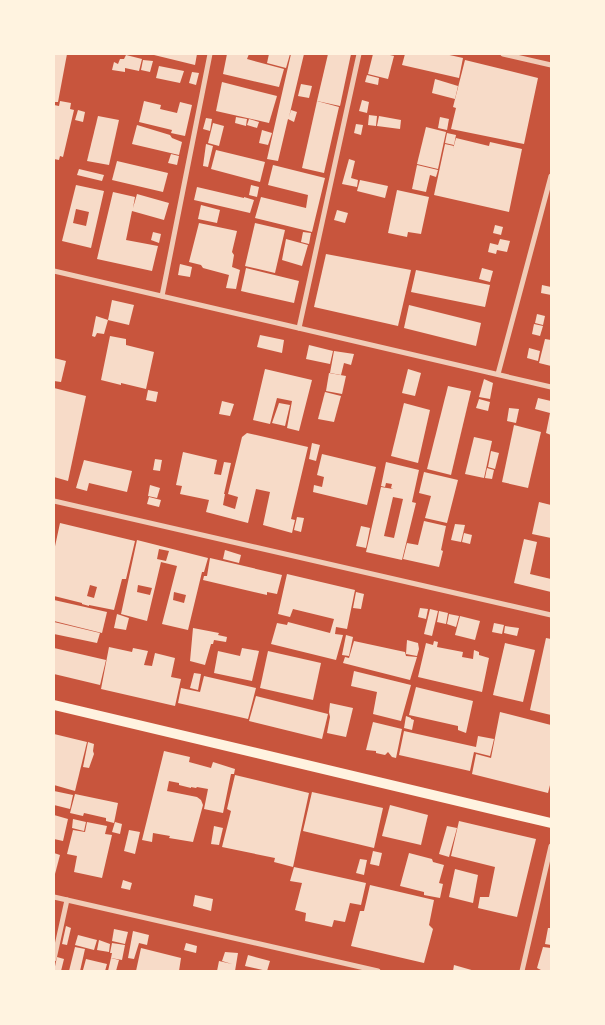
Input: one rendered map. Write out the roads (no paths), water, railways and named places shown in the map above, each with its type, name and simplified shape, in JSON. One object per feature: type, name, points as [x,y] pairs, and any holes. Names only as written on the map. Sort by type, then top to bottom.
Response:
[{"type":"main road","points":[[54,705],[551,823]]},
{"type":"street","points":[[162,296],[210,54]]},
{"type":"street","points":[[299,328],[360,54]]},
{"type":"street","points":[[503,54],[551,65]]},
{"type":"street","points":[[498,374],[549,191],[551,176]]},
{"type":"street","points":[[54,271],[551,386]]},
{"type":"street","points":[[54,501],[551,615]]},
{"type":"street","points":[[522,971],[551,846]]},
{"type":"street","points":[[54,897],[378,971]]},
{"type":"street","points":[[54,959],[67,900]]}]
